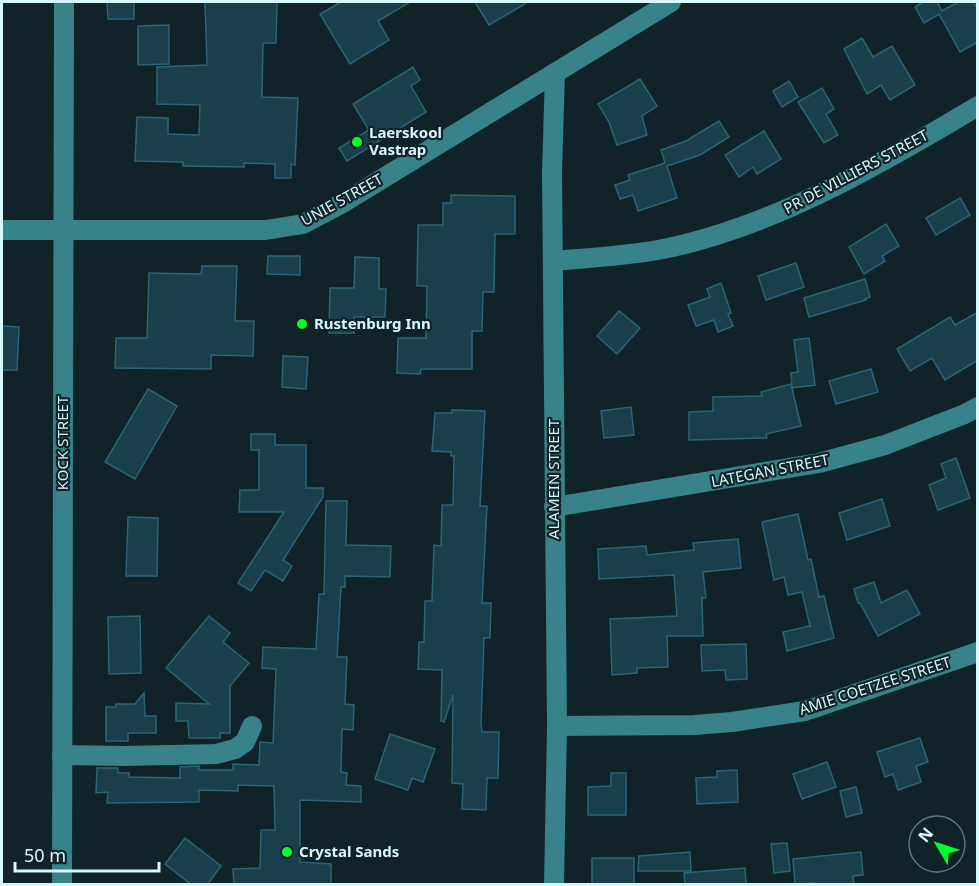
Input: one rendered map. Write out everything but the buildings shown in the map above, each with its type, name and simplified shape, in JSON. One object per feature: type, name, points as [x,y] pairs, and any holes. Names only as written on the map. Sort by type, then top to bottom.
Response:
[{"type":"street","name":"KOCK STREET","points":[[62,885],[64,2]]},
{"type":"street","name":"UNIE STREET","points":[[2,230],[266,230],[303,224],[341,204],[671,2]]},
{"type":"street","name":"ALAMEIN STREET","points":[[554,885],[557,726],[552,172],[555,73]]},
{"type":"street","name":"PR DE VILLIERS STREET","points":[[553,261],[658,250],[714,235],[777,213],[853,177],[978,105]]},
{"type":"street","name":"LATEGAN STREET","points":[[554,507],[819,463],[885,445],[978,407]]},
{"type":"street","name":"AMIE COETZEE STREET","points":[[557,726],[694,725],[796,713],[978,652]]},
{"type":"street","points":[[62,755],[216,754],[235,749],[245,742],[252,726]]},
{"type":"place","name":"Laerskool Vastrap","points":[[357,142]]},
{"type":"place","name":"Rustenburg Inn","points":[[302,324]]},
{"type":"place","name":"Crystal Sands","points":[[287,852]]}]
